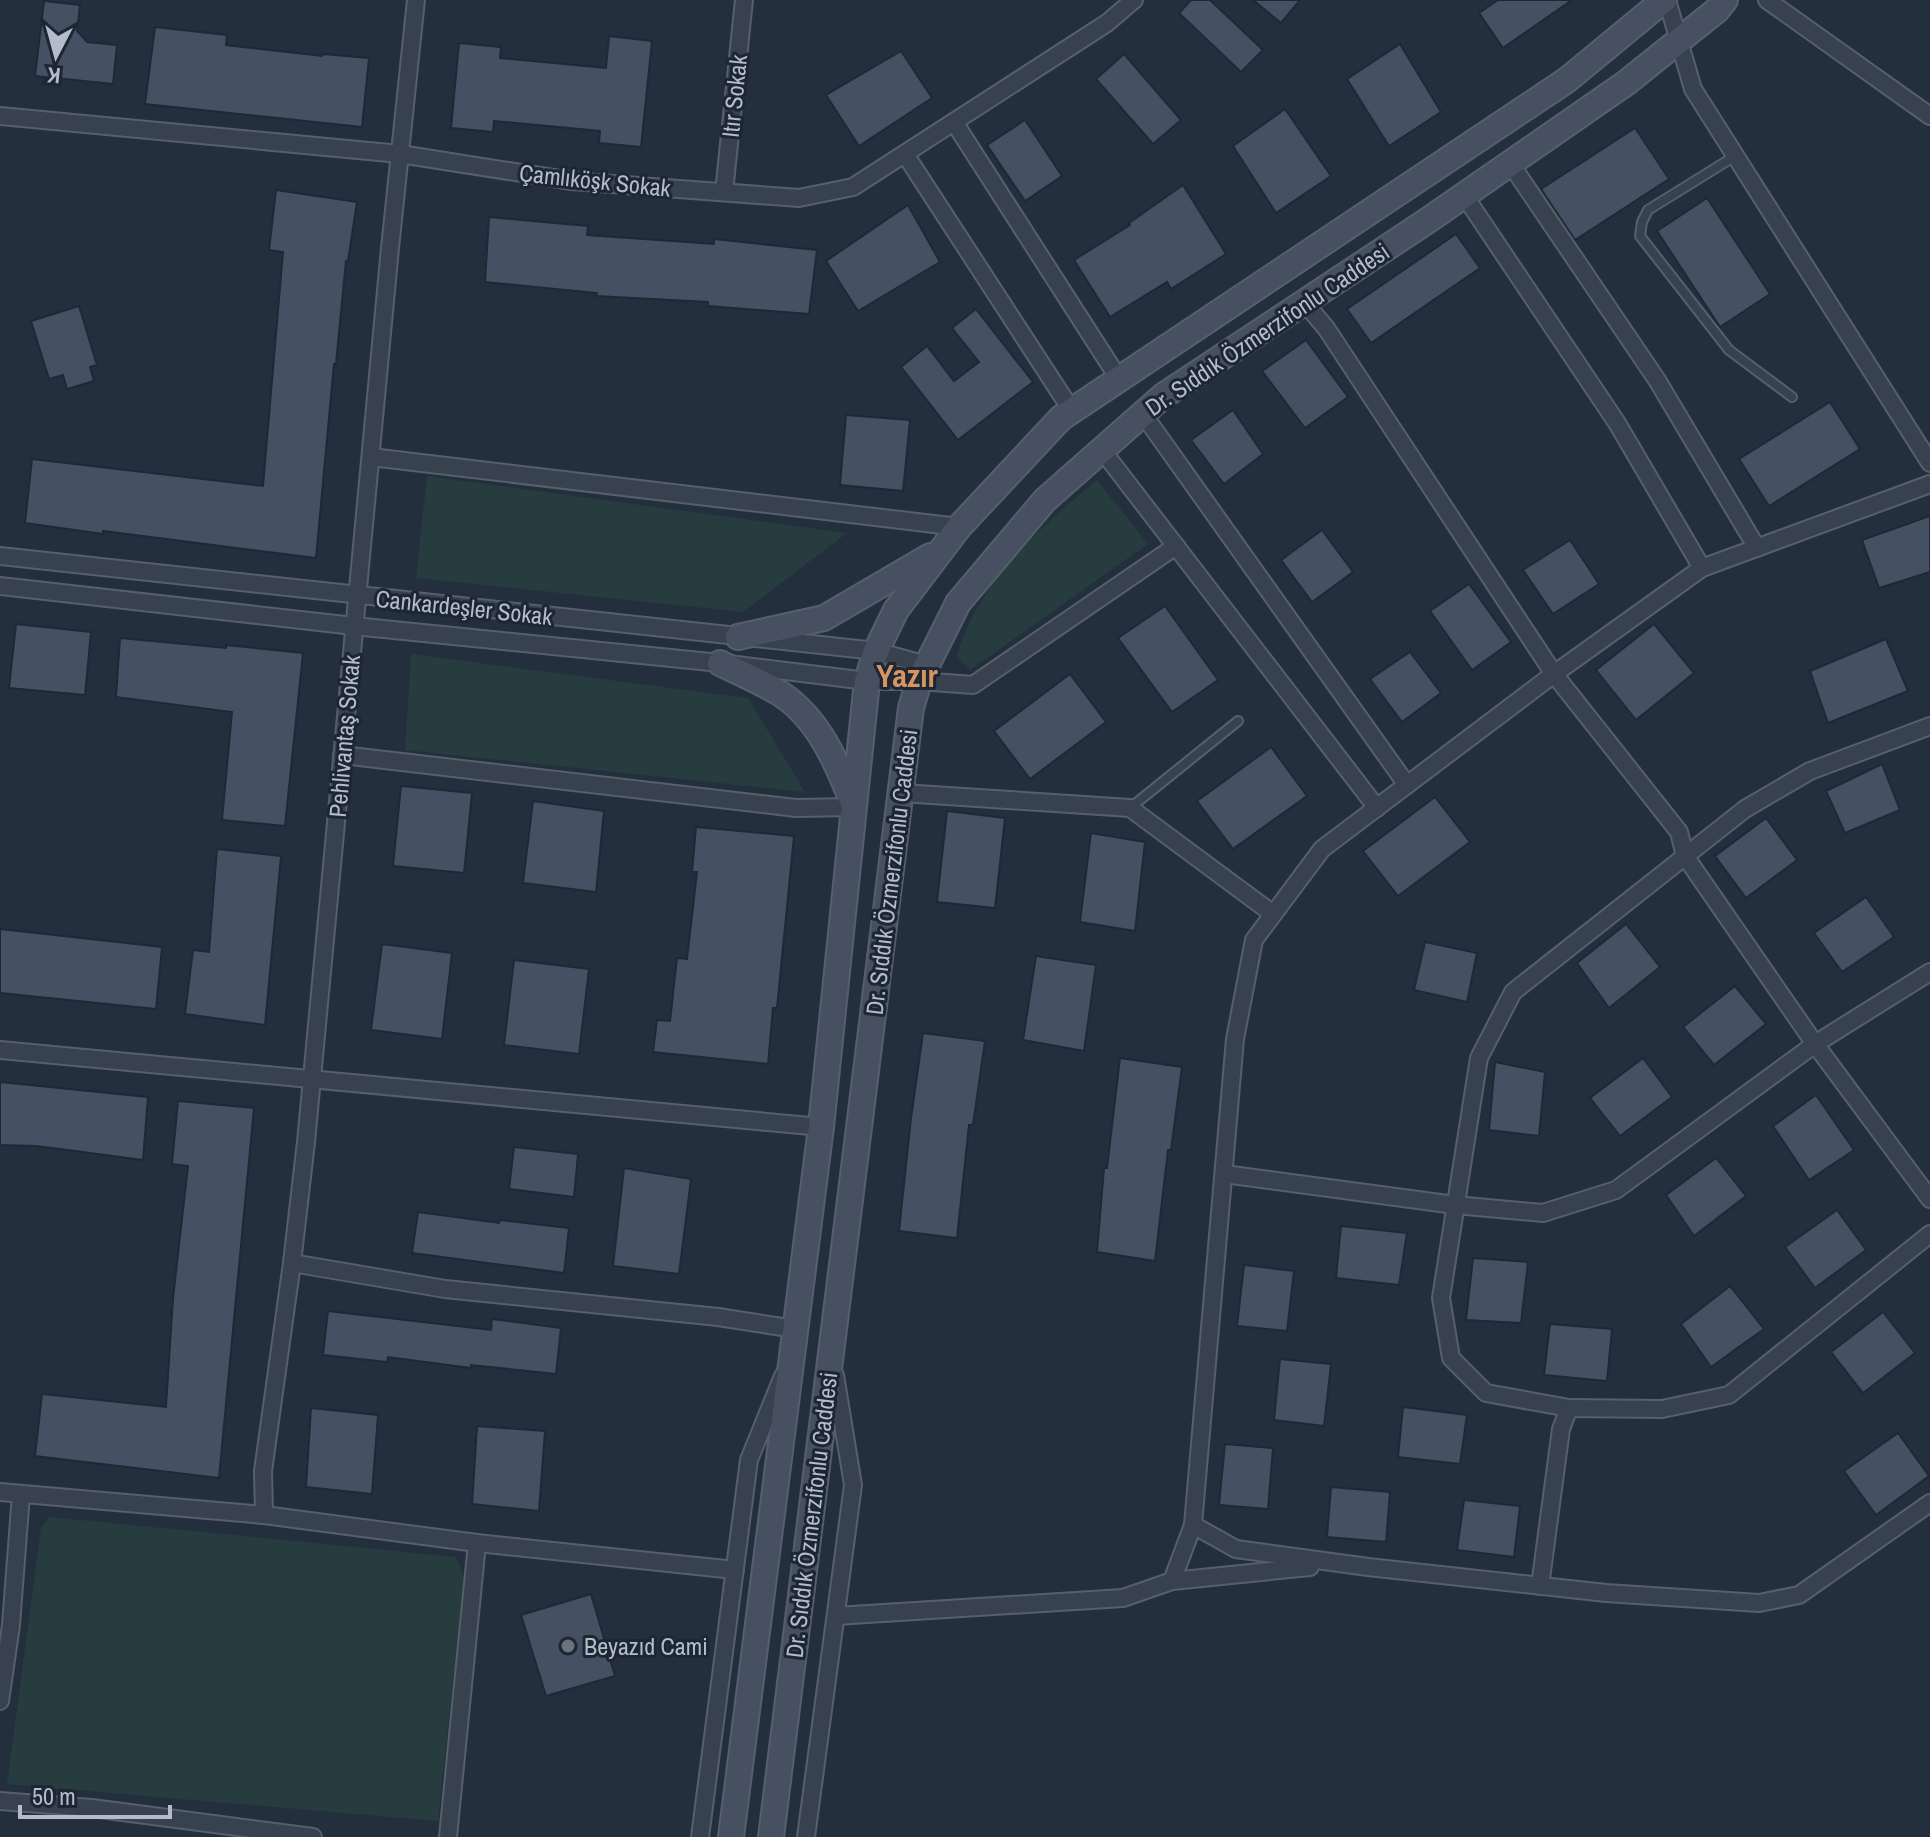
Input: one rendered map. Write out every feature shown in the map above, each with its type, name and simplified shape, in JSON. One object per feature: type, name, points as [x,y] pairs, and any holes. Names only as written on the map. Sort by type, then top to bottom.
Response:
[{"type":"main road","name":"Dr. Sıddık Özmerzifonlu Caddesi","points":[[731,1837],[821,1127],[867,681],[876,651],[896,610],[959,527],[1061,418],[1567,80],[1665,0]]},
{"type":"main road","name":"Dr. Sıddık Özmerzifonlu Caddesi","points":[[771,1837],[911,708],[923,673],[958,603],[1045,500],[1163,396],[1626,83],[1717,10],[1725,0]]},
{"type":"main road","points":[[738,637],[824,618],[942,548]]},
{"type":"main road","points":[[720,663],[783,695],[814,724],[840,770],[855,807]]},
{"type":"street","name":"Pehlivantaş Sokak","points":[[264,1515],[263,1471],[292,1263],[312,1079],[416,0]]},
{"type":"street","name":"Itır Sokak","points":[[724,192],[744,0]]},
{"type":"street","name":"Çamlıköşk Sokak","points":[[0,116],[400,154],[572,181],[799,198],[853,187],[1107,23],[1134,0]]},
{"type":"street","points":[[1665,0],[1693,89],[1930,463]]},
{"type":"street","points":[[1767,0],[1930,116]]},
{"type":"street","points":[[954,122],[1119,379]]},
{"type":"street","points":[[905,154],[1072,411]]},
{"type":"street","points":[[1510,163],[1657,380],[1757,548]]},
{"type":"street","points":[[1464,195],[1617,423],[1702,568]]},
{"type":"street","points":[[1304,302],[1326,328],[1554,674],[1679,832],[1685,856],[1815,1044],[1930,1199]]},
{"type":"street","points":[[1143,414],[1407,785]]},
{"type":"street","points":[[1102,450],[1377,808]]},
{"type":"street","points":[[371,457],[959,527]]},
{"type":"street","points":[[1172,1581],[1193,1525],[1238,1025],[1254,940],[1322,849],[1554,674],[1702,568],[1930,484]]},
{"type":"street","points":[[923,673],[973,685],[1176,546]]},
{"type":"street","name":"Cankardeşler Sokak","points":[[0,556],[876,651],[923,673]]},
{"type":"street","name":"Cankardeşler Sokak","points":[[0,586],[867,681],[923,673]]},
{"type":"street","points":[[1930,726],[1810,771],[1745,809],[1513,992],[1479,1058],[1441,1298],[1451,1358],[1486,1393],[1569,1408],[1662,1409],[1729,1395],[1930,1234]]},
{"type":"street","points":[[342,755],[796,808],[855,807]]},
{"type":"street","points":[[902,793],[1130,808],[1273,914]]},
{"type":"street","points":[[1224,1174],[1455,1205],[1543,1213],[1616,1190],[1815,1044],[1930,972]]},
{"type":"street","points":[[0,1050],[821,1127]]},
{"type":"street","points":[[292,1263],[445,1289],[718,1317],[794,1341],[749,1460],[700,1837]]},
{"type":"street","points":[[806,1837],[853,1485],[831,1354]]},
{"type":"street","points":[[1540,1586],[1561,1429],[1569,1408]]},
{"type":"street","points":[[0,1492],[264,1515],[477,1543],[735,1570]]},
{"type":"street","points":[[0,1701],[11,1625],[21,1494]]},
{"type":"street","points":[[1193,1525],[1236,1549],[1540,1586],[1759,1603],[1799,1595],[1930,1503]]},
{"type":"street","points":[[448,1837],[477,1543]]},
{"type":"street","points":[[836,1616],[1123,1598],[1172,1581],[1290,1568],[1368,1567]]},
{"type":"street","points":[[0,1801],[92,1808],[313,1837]]},
{"type":"lane","points":[[1736,155],[1648,210],[1640,236],[1729,350],[1792,397]]},
{"type":"lane","points":[[1130,808],[1238,721]]},
{"type":"green space","points":[[427,476],[847,533],[743,612],[416,578]]},
{"type":"green space","points":[[1097,480],[1148,544],[970,670],[957,656],[966,630],[995,581],[1033,537]]},
{"type":"green space","points":[[411,654],[748,698],[805,792],[405,750]]},
{"type":"green space","points":[[50,1517],[456,1557],[464,1576],[438,1821],[7,1784],[41,1528]]},
{"type":"building","points":[[1191,0],[1210,0],[1263,50],[1241,72],[1179,13]]},
{"type":"building","points":[[1253,0],[1300,0],[1281,23]]},
{"type":"building","points":[[1498,0],[1572,0],[1503,48],[1479,13]]},
{"type":"building","points":[[44,1],[80,5],[77,31],[87,42],[117,45],[113,84],[35,76]]},
{"type":"building","points":[[155,27],[227,35],[226,45],[369,58],[362,127],[145,104]]},
{"type":"building","points":[[609,36],[652,41],[641,147],[599,143],[600,131],[494,121],[493,132],[451,128],[459,43],[501,47],[500,58],[606,68]]},
{"type":"building","points":[[1400,44],[1441,112],[1389,146],[1347,79]]},
{"type":"building","points":[[901,51],[932,98],[859,146],[826,95]]},
{"type":"building","points":[[1124,54],[1181,120],[1153,144],[1096,79]]},
{"type":"building","points":[[1285,109],[1331,176],[1276,213],[1233,146]]},
{"type":"building","points":[[1025,120],[1062,176],[1025,201],[987,145]]},
{"type":"building","points":[[1635,128],[1669,179],[1575,240],[1541,189]]},
{"type":"building","points":[[1183,185],[1226,254],[1171,289],[1167,282],[1110,317],[1074,260],[1130,225]]},
{"type":"building","points":[[276,190],[357,202],[346,261],[334,364],[316,558],[25,523],[32,459],[263,486],[283,252],[269,250]]},
{"type":"building","points":[[1707,198],[1770,294],[1720,327],[1657,231]]},
{"type":"building","points":[[908,205],[940,262],[858,311],[826,261]]},
{"type":"building","points":[[489,217],[588,226],[587,235],[714,244],[714,239],[817,250],[809,314],[708,306],[708,302],[596,296],[597,293],[485,282]]},
{"type":"building","points":[[1456,234],[1480,268],[1371,343],[1347,309]]},
{"type":"building","points":[[79,306],[97,365],[90,367],[94,381],[67,389],[63,375],[49,379],[31,321]]},
{"type":"building","points":[[976,309],[1033,382],[958,440],[901,367],[927,346],[954,381],[979,362],[952,328]]},
{"type":"building","points":[[1306,340],[1348,397],[1305,428],[1262,371]]},
{"type":"building","points":[[1830,402],[1860,449],[1769,506],[1739,459]]},
{"type":"building","points":[[1233,410],[1263,454],[1224,484],[1191,440]]},
{"type":"building","points":[[846,415],[910,420],[903,491],[840,485]]},
{"type":"building","points":[[1930,516],[1930,572],[1879,588],[1862,540]]},
{"type":"building","points":[[1322,530],[1353,572],[1312,602],[1281,560]]},
{"type":"building","points":[[1570,540],[1599,584],[1553,614],[1523,570]]},
{"type":"building","points":[[1469,584],[1511,642],[1472,670],[1430,611]]},
{"type":"building","points":[[1165,606],[1218,680],[1172,712],[1118,638]]},
{"type":"building","points":[[16,624],[91,632],[85,695],[9,688]]},
{"type":"building","points":[[1654,624],[1694,673],[1636,720],[1596,670]]},
{"type":"building","points":[[120,638],[303,653],[285,826],[222,820],[232,712],[116,697]]},
{"type":"building","points":[[1886,639],[1908,691],[1828,723],[1810,671]]},
{"type":"building","points":[[1410,652],[1441,693],[1402,722],[1370,679]]},
{"type":"building","points":[[1070,674],[1106,722],[1030,779],[994,731]]},
{"type":"building","points":[[1271,747],[1307,796],[1233,849],[1197,801]]},
{"type":"building","points":[[1882,764],[1900,810],[1845,833],[1826,791]]},
{"type":"building","points":[[401,786],[472,793],[464,873],[393,866]]},
{"type":"building","points":[[1435,797],[1470,842],[1398,896],[1363,851]]},
{"type":"building","points":[[533,801],[604,811],[596,892],[523,883]]},
{"type":"building","points":[[947,811],[1005,818],[995,908],[937,902]]},
{"type":"building","points":[[1766,818],[1797,860],[1746,898],[1715,856]]},
{"type":"building","points":[[696,827],[794,836],[777,1008],[773,1008],[768,1064],[653,1052],[657,1020],[670,1021],[677,958],[687,959],[697,872],[692,872]]},
{"type":"building","points":[[1091,833],[1145,842],[1135,931],[1080,922]]},
{"type":"building","points":[[217,849],[281,856],[265,1025],[185,1014],[193,950],[209,952]]},
{"type":"building","points":[[1866,897],[1894,937],[1842,972],[1814,933]]},
{"type":"building","points":[[1626,924],[1660,967],[1609,1008],[1577,963]]},
{"type":"building","points":[[0,929],[162,947],[156,1009],[0,993]]},
{"type":"building","points":[[1425,942],[1477,953],[1467,1002],[1414,990]]},
{"type":"building","points":[[382,944],[452,953],[442,1039],[371,1030]]},
{"type":"building","points":[[1036,956],[1096,965],[1084,1051],[1023,1040]]},
{"type":"building","points":[[514,960],[589,969],[579,1054],[504,1045]]},
{"type":"building","points":[[1735,986],[1766,1024],[1714,1065],[1683,1027]]},
{"type":"building","points":[[923,1033],[985,1041],[973,1125],[969,1125],[957,1238],[899,1231]]},
{"type":"building","points":[[1120,1058],[1182,1067],[1171,1150],[1168,1150],[1155,1261],[1097,1252],[1104,1168],[1107,1168]]},
{"type":"building","points":[[1643,1058],[1672,1097],[1620,1136],[1590,1098]]},
{"type":"building","points":[[1495,1062],[1545,1072],[1539,1136],[1489,1130]]},
{"type":"building","points":[[0,1082],[148,1097],[143,1160],[37,1146],[0,1145]]},
{"type":"building","points":[[1816,1095],[1854,1150],[1809,1180],[1773,1126]]},
{"type":"building","points":[[178,1101],[254,1108],[219,1478],[35,1456],[42,1394],[166,1407],[173,1298],[188,1166],[172,1164]]},
{"type":"building","points":[[514,1147],[578,1154],[574,1197],[509,1189]]},
{"type":"building","points":[[1716,1158],[1746,1196],[1694,1236],[1666,1195]]},
{"type":"building","points":[[624,1168],[691,1179],[679,1274],[613,1266]]},
{"type":"building","points":[[1837,1210],[1866,1250],[1815,1288],[1785,1247]]},
{"type":"building","points":[[418,1212],[499,1223],[500,1220],[569,1228],[564,1273],[412,1253]]},
{"type":"building","points":[[1341,1226],[1407,1233],[1399,1285],[1336,1278]]},
{"type":"building","points":[[1473,1258],[1528,1262],[1521,1323],[1466,1320]]},
{"type":"building","points":[[1244,1265],[1294,1271],[1287,1331],[1237,1326]]},
{"type":"building","points":[[1730,1286],[1764,1329],[1711,1367],[1681,1324]]},
{"type":"building","points":[[328,1311],[491,1330],[492,1319],[561,1328],[556,1374],[471,1365],[471,1368],[388,1357],[387,1362],[323,1355]]},
{"type":"building","points":[[1883,1312],[1915,1353],[1863,1393],[1831,1352]]},
{"type":"building","points":[[1550,1324],[1612,1329],[1607,1381],[1544,1375]]},
{"type":"building","points":[[1280,1359],[1331,1364],[1324,1426],[1274,1420]]},
{"type":"building","points":[[1403,1407],[1467,1415],[1460,1464],[1398,1457]]},
{"type":"building","points":[[311,1408],[378,1415],[372,1494],[306,1487]]},
{"type":"building","points":[[477,1426],[545,1431],[539,1511],[472,1504]]},
{"type":"building","points":[[1898,1433],[1929,1476],[1876,1515],[1844,1471]]},
{"type":"building","points":[[1225,1444],[1273,1448],[1268,1509],[1219,1505]]},
{"type":"building","points":[[1331,1487],[1390,1492],[1386,1542],[1327,1537]]},
{"type":"building","points":[[1464,1500],[1520,1506],[1514,1557],[1457,1550]]},
{"type":"building","name":"Beyazıd Cami","points":[[591,1594],[615,1676],[546,1696],[521,1615]]},
{"type":"place","name":"Beyazıd Cami","points":[[568,1646]]},
{"type":"district","name":"Yazır","points":[[907,675]]}]
